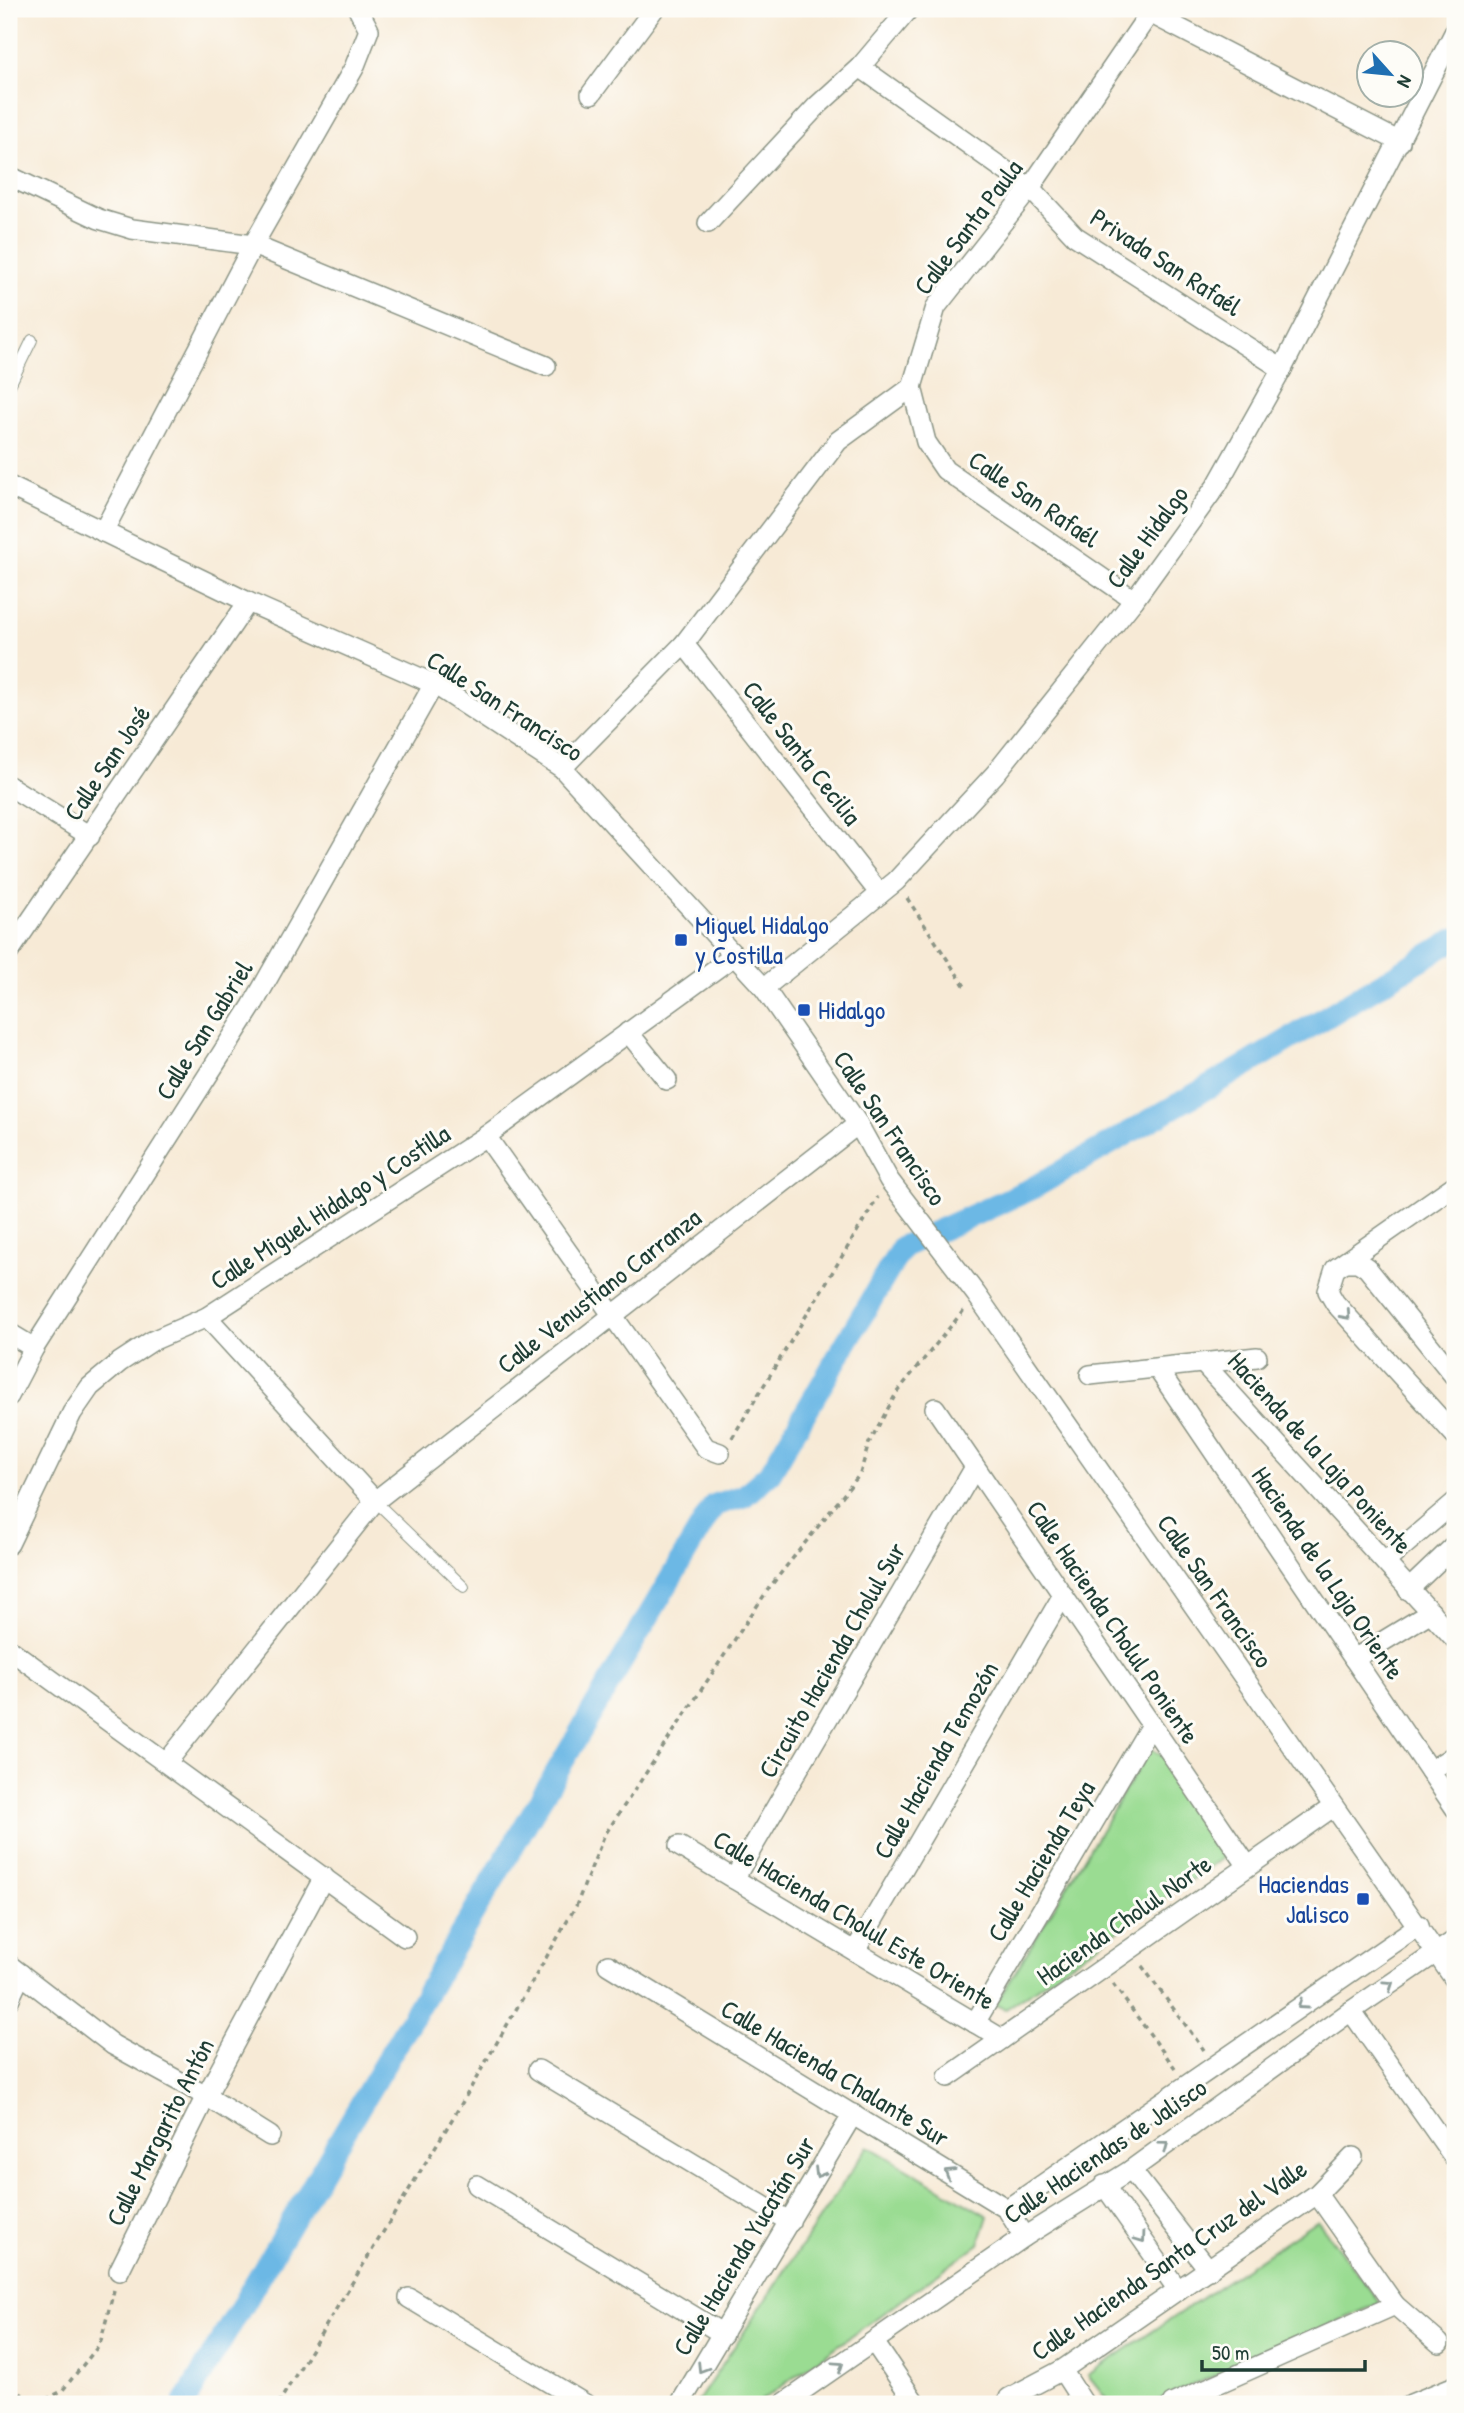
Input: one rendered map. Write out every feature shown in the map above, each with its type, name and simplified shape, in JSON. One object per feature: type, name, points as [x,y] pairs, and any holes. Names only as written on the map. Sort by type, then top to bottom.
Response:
[{"type":"street","points":[[103,532],[253,245],[354,68],[369,30],[358,9]]},
{"type":"street","points":[[591,94],[662,9]]},
{"type":"street","points":[[708,223],[817,106],[859,67],[909,9]]},
{"type":"street","name":"Calle Santa Paula","points":[[912,387],[936,307],[1030,188],[1145,11],[1400,142]]},
{"type":"street","name":"Calle Hidalgo","points":[[764,988],[896,881],[995,774],[1134,600],[1217,485],[1282,369],[1455,31]]},
{"type":"street","points":[[859,67],[1030,188]]},
{"type":"street","points":[[9,178],[99,219],[132,229],[253,245],[545,366]]},
{"type":"street","name":"Privada San Rafaél","points":[[1030,188],[1075,236],[1282,369]]},
{"type":"street","points":[[562,768],[684,644],[838,441],[912,387]]},
{"type":"street","name":"Calle San Rafaél","points":[[912,387],[926,442],[945,470],[1134,600]]},
{"type":"street","name":"Calle San Francisco","points":[[9,486],[248,602],[434,684],[562,768],[764,988],[858,1124],[889,1180],[976,1294],[1455,1980]]},
{"type":"street","name":"Calle San José","points":[[9,952],[248,602]]},
{"type":"street","name":"Calle Santa Cecilia","points":[[684,644],[880,894]]},
{"type":"street","name":"Calle San Gabriel","points":[[9,1396],[34,1348],[252,1006],[434,684]]},
{"type":"street","points":[[9,786],[90,836]]},
{"type":"street","name":"Calle Miguel Hidalgo y Costilla","points":[[9,1544],[72,1413],[90,1387],[152,1341],[207,1317],[486,1136],[735,955]]},
{"type":"street","points":[[628,1032],[667,1080]]},
{"type":"street","name":"Calle Venustiano Carranza","points":[[167,1762],[374,1501],[858,1124]]},
{"type":"street","points":[[486,1136],[706,1448],[720,1453]]},
{"type":"street","points":[[1455,1185],[1335,1269],[1328,1291],[1335,1303],[1455,1435]]},
{"type":"street","points":[[1348,1262],[1357,1262],[1367,1268],[1447,1353],[1455,1377]]},
{"type":"street","points":[[207,1317],[374,1501]]},
{"type":"street","points":[[9,1333],[34,1348]]},
{"type":"street","points":[[1090,1375],[1257,1357]]},
{"type":"street","name":"Hacienda de la Laja Poniente","points":[[1203,1363],[1455,1639]]},
{"type":"street","name":"Hacienda de la Laja Oriente","points":[[1157,1368],[1455,1808]]},
{"type":"street","name":"Calle Hacienda Cholul Poniente","points":[[935,1408],[1247,1865]]},
{"type":"street","name":"Circuito Hacienda Cholul Sur","points":[[734,1879],[975,1467]]},
{"type":"street","points":[[1385,1562],[1455,1502]]},
{"type":"street","points":[[1408,1590],[1455,1545]]},
{"type":"street","name":"Calle Hacienda Temozón","points":[[855,1951],[1063,1595]]},
{"type":"street","points":[[1354,1659],[1431,1612]]},
{"type":"street","points":[[9,1649],[405,1937]]},
{"type":"street","name":"Calle Hacienda Teya","points":[[975,2023],[1151,1725]]},
{"type":"street","points":[[1430,1771],[1455,1755]]},
{"type":"street","name":"Hacienda Cholul Norte","points":[[948,2077],[1333,1807]]},
{"type":"street","name":"Calle Hacienda Cholul Este Oriente","points":[[679,1846],[1002,2039]]},
{"type":"street","name":"Calle Margarito Antón","points":[[119,2271],[206,2096],[324,1877]]},
{"type":"street","name":"Calle Haciendas de Jalisco","points":[[1007,2208],[1419,1925]]},
{"type":"street","name":"Calle Haciendas de Jalisco","points":[[783,2404],[1024,2236],[1131,2170],[1351,2011],[1455,1940]]},
{"type":"street","name":"Calle Hacienda Chalante Sur","points":[[608,1965],[1007,2208],[1024,2236]]},
{"type":"street","points":[[9,2000],[15,1970],[113,2045],[206,2096],[270,2136]]},
{"type":"street","points":[[1351,2011],[1455,2159]]},
{"type":"street","points":[[538,2070],[790,2222]]},
{"type":"street","name":"Calle Hacienda Yucatán Sur","points":[[680,2404],[853,2114]]},
{"type":"street","name":"Calle Hacienda Santa Cruz del Valle","points":[[1009,2398],[1062,2370],[1209,2270],[1317,2194],[1353,2157]]},
{"type":"street","points":[[1131,2170],[1209,2270]]},
{"type":"street","points":[[477,2185],[723,2334]]},
{"type":"street","points":[[1104,2185],[1178,2290]]},
{"type":"street","points":[[1317,2194],[1395,2305],[1439,2343]]},
{"type":"street","points":[[409,2298],[584,2404]]},
{"type":"street","points":[[1172,2404],[1395,2305]]},
{"type":"street","points":[[874,2342],[916,2404]]},
{"type":"street","points":[[1062,2370],[1084,2404]]},
{"type":"street","points":[[1411,2404],[1455,2386]]},
{"type":"lane","points":[[9,387],[32,340]]},
{"type":"lane","points":[[374,1501],[464,1587]]},
{"type":"path","points":[[896,881],[966,988]]},
{"type":"path","points":[[720,1453],[730,1442],[889,1180]]},
{"type":"path","points":[[278,2404],[459,2108],[576,1906],[604,1836],[769,1588],[860,1474],[869,1443],[897,1392],[976,1294]]},
{"type":"path","points":[[1129,1949],[1216,2065]]},
{"type":"path","points":[[1101,1969],[1188,2086]]},
{"type":"path","points":[[9,2389],[41,2402],[62,2391],[100,2344],[119,2271]]},
{"type":"green space","points":[[1150,1749],[1163,1756],[1228,1854],[1006,2009],[995,2005]]},
{"type":"green space","points":[[868,2146],[988,2216],[979,2244],[757,2404],[696,2404]]},
{"type":"green space","points":[[1317,2220],[1380,2303],[1150,2404],[1111,2404],[1088,2375]]},
{"type":"waterway","points":[[184,2404],[714,1505],[744,1496],[770,1473],[902,1247],[1031,1189],[1250,1063],[1455,939]]},
{"type":"place","name":"Miguel Hidalgo y Costilla","points":[[681,940]]},
{"type":"place","name":"Hidalgo","points":[[804,1010]]},
{"type":"place","name":"Haciendas Jalisco","points":[[1363,1899]]}]
